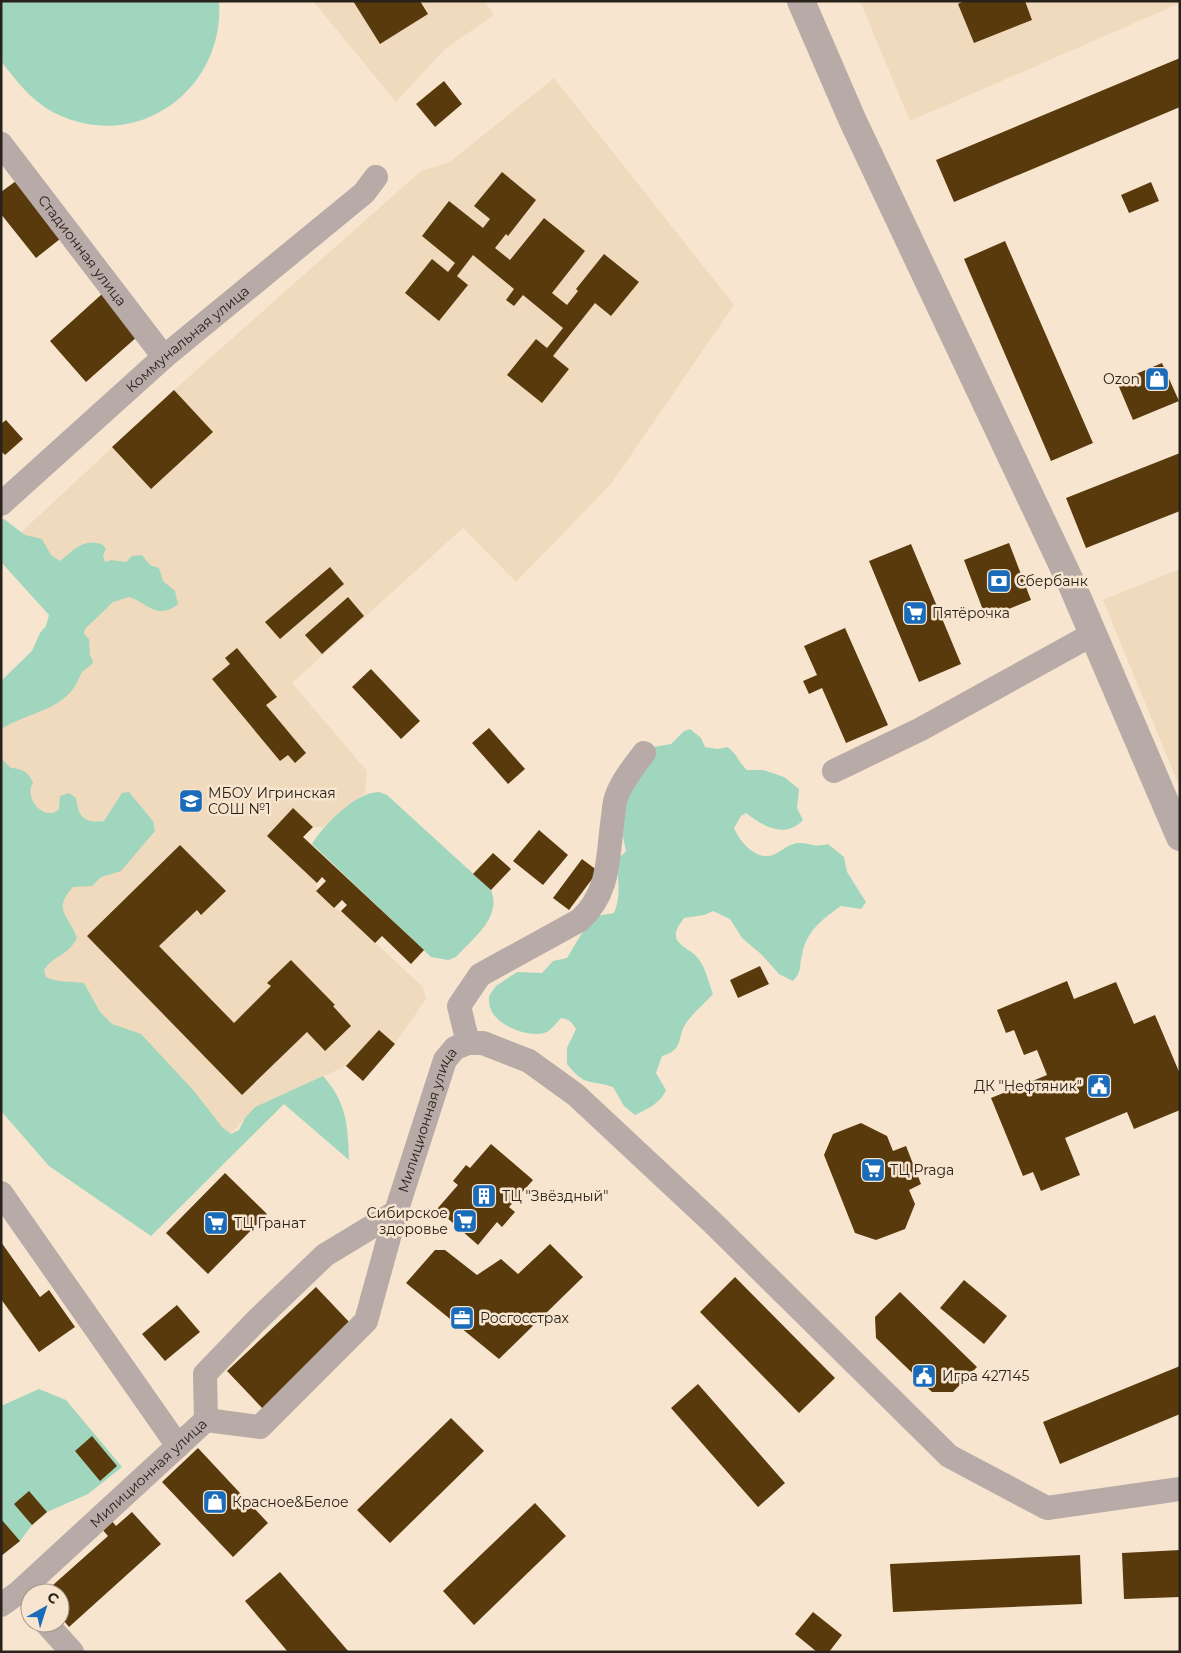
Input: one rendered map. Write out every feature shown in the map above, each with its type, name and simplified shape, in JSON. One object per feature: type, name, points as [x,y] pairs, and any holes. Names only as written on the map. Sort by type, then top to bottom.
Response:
[{"type":"street","points":[[801,1],[852,119],[1072,584],[1180,837]]},
{"type":"street","name":"Стадионная улица","points":[[1,144],[164,357]]},
{"type":"street","name":"Коммунальная улица","points":[[1,504],[164,357],[364,193],[376,177]]},
{"type":"street","points":[[834,770],[921,729],[1093,634]]},
{"type":"street","points":[[644,753],[616,796],[606,860],[606,878],[601,894],[591,910],[580,920],[480,976],[459,1006],[468,1043],[483,1043],[529,1061],[576,1095],[719,1229],[949,1456],[1047,1508],[1180,1489]]},
{"type":"street","name":"Милиционная улица","points":[[16,1601],[206,1420],[260,1427],[366,1321],[396,1212],[445,1060],[455,1048],[468,1043]]},
{"type":"street","points":[[1,1193],[178,1446]]},
{"type":"street","points":[[206,1420],[205,1374],[256,1321],[325,1256],[396,1212]]},
{"type":"street","points":[[55,1633],[72,1652]]},
{"type":"shaded area","points":[[313,1],[485,1],[494,15],[445,49],[396,102]]},
{"type":"shaded area","points":[[860,1],[1180,1],[1180,3],[910,121]]},
{"type":"shaded area","name":"МБОУ Игринская СОШ №1","points":[[554,78],[734,305],[611,484],[516,582],[463,528],[292,683],[367,771],[365,793],[323,827],[313,827],[293,809],[317,883],[316,892],[334,908],[341,911],[423,987],[426,999],[395,1044],[363,1081],[346,1066],[255,1107],[143,1230],[1,1111],[1,681],[66,619],[2,550],[174,390],[421,171],[450,162]]},
{"type":"shaded area","points":[[1180,569],[1180,788],[1103,600]]},
{"type":"green space","points":[[1,1],[219,1],[217,32],[208,61],[192,85],[172,104],[147,118],[119,125],[89,124],[59,115],[41,105],[20,85],[1,61]]},
{"type":"green space","points":[[4,519],[25,535],[42,539],[51,555],[60,561],[80,546],[90,543],[103,545],[106,549],[103,556],[105,562],[111,560],[126,562],[132,556],[142,555],[150,565],[159,568],[163,581],[175,591],[178,604],[171,609],[158,611],[129,597],[113,602],[85,629],[84,634],[89,639],[90,655],[93,662],[84,670],[74,687],[57,703],[1,729],[1,681],[32,651],[40,633],[46,626],[49,615],[1,562],[1,520]]},
{"type":"green space","points":[[690,729],[701,738],[705,747],[718,749],[727,747],[747,770],[763,770],[784,777],[799,789],[797,808],[803,820],[796,826],[782,830],[774,829],[760,823],[746,813],[741,816],[734,828],[740,839],[749,849],[755,853],[767,856],[797,843],[828,844],[844,857],[847,872],[866,902],[861,909],[841,906],[816,927],[807,939],[799,972],[793,981],[779,974],[761,954],[742,938],[730,919],[713,911],[704,915],[684,918],[676,931],[677,939],[701,963],[713,994],[686,1023],[679,1043],[674,1050],[662,1056],[656,1073],[666,1090],[664,1095],[653,1105],[635,1115],[624,1106],[613,1087],[584,1080],[573,1072],[567,1064],[567,1048],[576,1029],[570,1021],[561,1018],[549,1031],[540,1034],[523,1032],[506,1025],[493,1014],[489,1003],[489,996],[496,986],[517,972],[542,973],[553,961],[567,958],[582,933],[596,916],[614,913],[618,900],[617,860],[626,851],[623,837],[612,821],[653,747],[671,744],[684,731]]},
{"type":"green space","points":[[1,758],[11,768],[22,770],[30,776],[33,783],[31,795],[33,802],[42,811],[53,813],[59,809],[60,796],[69,793],[76,798],[78,810],[83,817],[91,821],[104,821],[122,793],[129,792],[153,821],[155,831],[121,871],[101,877],[92,886],[73,887],[67,895],[64,901],[64,912],[77,938],[65,952],[52,961],[44,970],[46,977],[59,981],[84,983],[100,1012],[112,1024],[141,1034],[194,1091],[222,1127],[231,1134],[239,1130],[245,1118],[255,1107],[323,1076],[342,1105],[347,1126],[349,1160],[284,1104],[151,1236],[49,1166],[1,1111]]},
{"type":"green space","points":[[379,792],[387,795],[491,890],[493,910],[489,918],[484,927],[456,957],[448,960],[431,957],[312,844],[332,819],[350,803],[370,793]]},
{"type":"green space","points":[[39,1389],[66,1400],[122,1467],[88,1494],[47,1512],[32,1525],[20,1541],[1,1556],[1,1406]]},
{"type":"building","points":[[353,1],[420,1],[428,14],[380,44]]},
{"type":"building","points":[[964,1],[1025,1],[1032,20],[974,43],[958,4]]},
{"type":"building","points":[[1180,58],[1180,107],[954,202],[936,160]]},
{"type":"building","points":[[444,81],[462,104],[435,127],[416,104]]},
{"type":"building","points":[[502,172],[536,200],[508,236],[506,234],[495,248],[510,260],[544,218],[585,251],[552,293],[567,305],[578,291],[576,289],[604,254],[639,282],[611,316],[595,303],[553,356],[569,369],[542,403],[507,375],[536,339],[547,348],[563,328],[523,295],[514,306],[506,300],[514,289],[473,255],[457,276],[468,285],[439,321],[405,293],[432,259],[448,272],[455,263],[422,236],[449,201],[483,228],[490,219],[474,206]]},
{"type":"building","points":[[16,181],[60,239],[36,258],[1,214],[1,192]]},
{"type":"building","points":[[1151,182],[1159,201],[1129,213],[1121,195]]},
{"type":"building","points":[[1005,241],[1093,443],[1051,461],[964,259]]},
{"type":"building","points":[[102,294],[138,336],[86,382],[50,341]]},
{"type":"building","points":[[1162,363],[1179,401],[1133,420],[1117,382]]},
{"type":"building","points":[[174,390],[213,432],[151,489],[112,447]]},
{"type":"building","points":[[6,420],[23,439],[5,455],[1,451],[1,424]]},
{"type":"building","points":[[1180,453],[1180,511],[1086,548],[1066,498]]},
{"type":"building","points":[[1009,543],[1031,600],[986,618],[964,560]]},
{"type":"building","name":"Пятёрочка","points":[[911,544],[961,664],[919,682],[869,561]]},
{"type":"building","points":[[330,567],[344,584],[280,639],[265,622]]},
{"type":"building","points":[[348,597],[364,616],[322,654],[305,635]]},
{"type":"building","points":[[845,628],[888,725],[846,743],[822,688],[809,694],[803,681],[817,675],[804,646]]},
{"type":"building","points":[[237,648],[277,697],[266,705],[306,753],[295,763],[288,755],[280,761],[212,679],[230,664],[225,658]]},
{"type":"building","points":[[371,669],[420,721],[401,739],[352,687]]},
{"type":"building","points":[[489,728],[525,769],[508,784],[472,743]]},
{"type":"building","points":[[293,808],[313,827],[303,837],[424,950],[411,964],[382,936],[375,943],[341,911],[347,905],[342,900],[334,908],[316,891],[326,881],[322,877],[317,883],[267,836]]},
{"type":"building","points":[[539,830],[568,855],[543,885],[513,861]]},
{"type":"building","points":[[180,845],[226,891],[201,915],[197,910],[159,946],[234,1023],[271,986],[267,983],[291,960],[335,1005],[333,1006],[351,1026],[325,1051],[307,1032],[242,1095],[87,936]]},
{"type":"building","points":[[493,853],[511,869],[491,890],[473,874]]},
{"type":"building","points":[[582,859],[598,871],[569,910],[553,898]]},
{"type":"building","points":[[760,966],[769,984],[738,998],[730,980]]},
{"type":"building","name":"ДК \"Нефтяник\"","points":[[1067,981],[1074,999],[1116,982],[1134,1024],[1155,1015],[1180,1074],[1180,1110],[1134,1129],[1127,1112],[1065,1138],[1080,1175],[1041,1191],[1033,1172],[1023,1176],[991,1098],[1047,1075],[1037,1050],[1024,1055],[1014,1030],[1006,1033],[997,1010]]},
{"type":"building","points":[[379,1030],[395,1044],[363,1081],[346,1066]]},
{"type":"building","name":"ТЦ Praga","points":[[861,1123],[887,1136],[893,1151],[906,1146],[921,1184],[909,1190],[915,1204],[905,1229],[876,1240],[855,1233],[824,1155],[833,1134]]},
{"type":"building","name":"ТЦ \"Звёздный\"","points":[[491,1144],[533,1180],[509,1207],[515,1212],[502,1227],[497,1222],[478,1245],[437,1209],[458,1185],[453,1181],[466,1165],[470,1168]]},
{"type":"building","name":"ТЦ Гранат","points":[[225,1173],[267,1214],[208,1274],[166,1233]]},
{"type":"building","points":[[1,1242],[40,1297],[49,1290],[75,1327],[39,1352],[1,1299]]},
{"type":"building","points":[[550,1244],[583,1277],[499,1359],[406,1283],[435,1250],[445,1250],[477,1275],[501,1259],[518,1274]]},
{"type":"building","points":[[735,1277],[835,1378],[799,1413],[700,1312]]},
{"type":"building","points":[[964,1280],[1007,1316],[984,1344],[940,1308]]},
{"type":"building","points":[[316,1287],[352,1325],[263,1409],[227,1371]]},
{"type":"building","points":[[900,1292],[977,1367],[953,1392],[932,1392],[876,1338],[875,1317]]},
{"type":"building","points":[[177,1305],[200,1332],[165,1361],[142,1334]]},
{"type":"building","points":[[1180,1366],[1180,1414],[1060,1464],[1043,1422]]},
{"type":"building","points":[[698,1384],[785,1483],[758,1507],[671,1408]]},
{"type":"building","points":[[451,1418],[484,1451],[390,1543],[357,1510]]},
{"type":"building","points":[[92,1436],[117,1466],[100,1481],[75,1451]]},
{"type":"building","points":[[198,1448],[268,1523],[233,1557],[162,1482]]},
{"type":"building","points":[[29,1491],[47,1512],[32,1525],[14,1504]]},
{"type":"building","points":[[535,1503],[566,1536],[474,1625],[443,1591]]},
{"type":"building","points":[[132,1512],[161,1544],[70,1626],[70,1583],[55,1583],[108,1536],[101,1528],[111,1520],[116,1526]]},
{"type":"building","points":[[1,1519],[20,1541],[1,1556]]},
{"type":"building","points":[[1180,1550],[1180,1597],[1124,1599],[1122,1553]]},
{"type":"building","points":[[1080,1555],[1082,1604],[893,1612],[890,1564]]},
{"type":"building","points":[[280,1572],[349,1652],[288,1652],[245,1601]]},
{"type":"building","points":[[813,1612],[842,1635],[829,1652],[817,1652],[795,1634]]},
{"type":"place","name":"Ozon","points":[[1157,379]]},
{"type":"place","name":"Сбербанк","points":[[999,581]]},
{"type":"place","name":"Пятёрочка","points":[[915,613]]},
{"type":"place","name":"МБОУ Игринская СОШ №1","points":[[191,801]]},
{"type":"place","name":"ДК \"Нефтяник\"","points":[[1099,1086]]},
{"type":"place","name":"ТЦ Praga","points":[[873,1170]]},
{"type":"place","name":"ТЦ \"Звёздный\"","points":[[484,1196]]},
{"type":"place","name":"Сибирское здоровье","points":[[465,1221]]},
{"type":"place","name":"ТЦ Гранат","points":[[216,1223]]},
{"type":"place","name":"Росгосстрах","points":[[462,1318]]},
{"type":"place","name":"Игра 427145","points":[[924,1376]]},
{"type":"place","name":"Красное&Белое","points":[[215,1502]]}]
